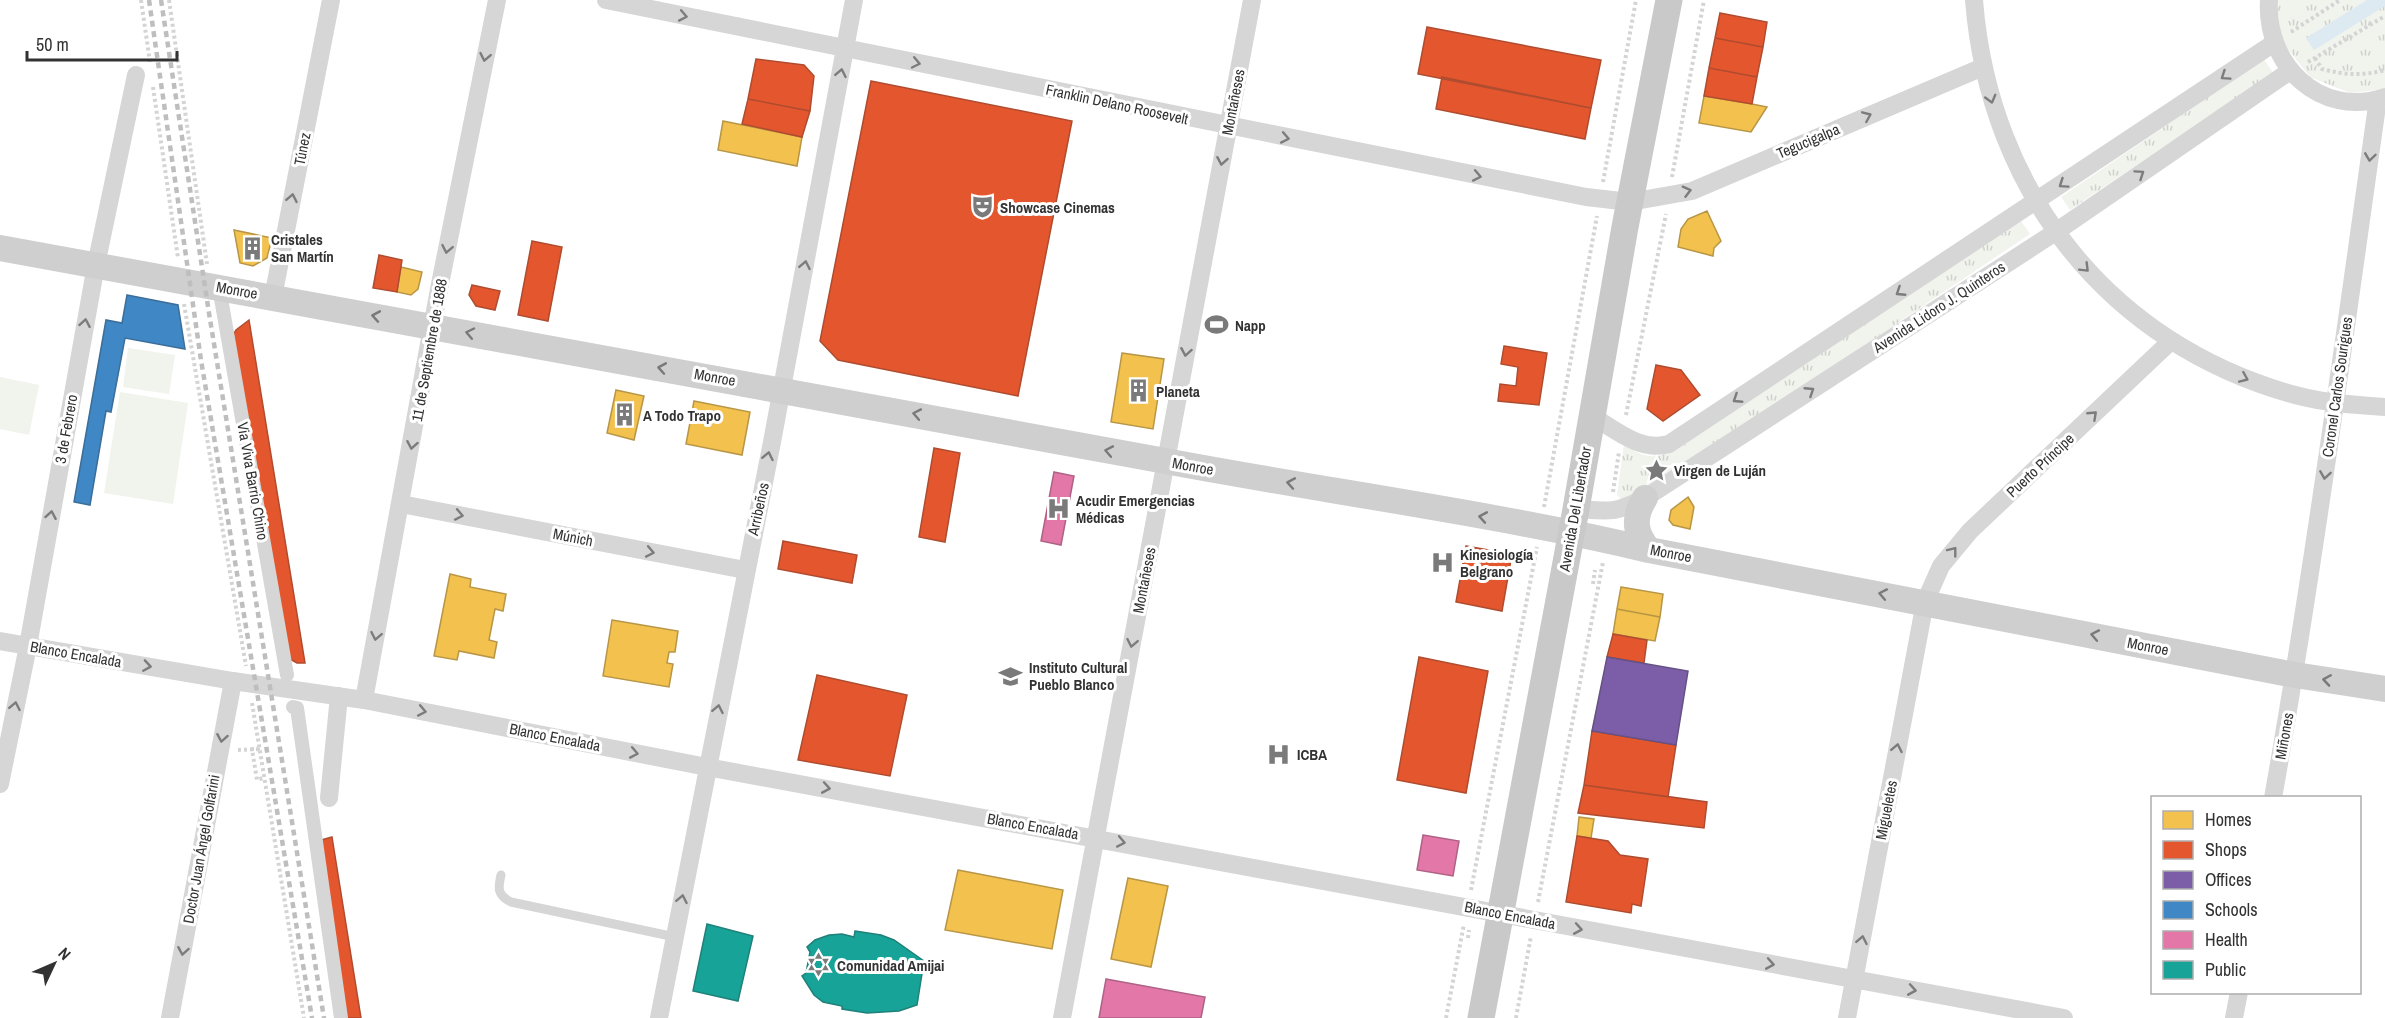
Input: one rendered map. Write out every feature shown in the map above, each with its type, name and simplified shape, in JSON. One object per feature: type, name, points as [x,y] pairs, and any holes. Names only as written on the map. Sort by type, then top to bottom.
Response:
[{"type":"main road","name":"Avenida Del Libertador","points":[[1481,1018],[1669,0]]},
{"type":"main road","name":"Monroe","points":[[0,248],[434,325],[493,338],[1166,461],[1574,520],[1650,550],[2295,675],[2385,689]]},
{"type":"main road","points":[[1645,498],[1638,509],[1636,522],[1642,542],[1650,550]]},
{"type":"street","name":"Túnez","points":[[273,297],[331,0]]},
{"type":"street","name":"11 de Septiembre de 1888","points":[[364,700],[439,289],[497,0]]},
{"type":"street","name":"Franklin Delano Roosevelt","points":[[606,0],[1228,127],[1600,200],[1630,202]]},
{"type":"street","name":"Arribeños","points":[[659,1018],[782,389],[854,0]]},
{"type":"street","name":"Montañeses","points":[[1062,1018],[1252,0]]},
{"type":"street","points":[[1974,0],[1983,67],[1998,122],[2013,159],[2037,202],[2078,261],[2122,305],[2171,341],[2212,364],[2254,382],[2296,396],[2335,404],[2385,407]]},
{"type":"street","points":[[2269,0],[2270,29],[2274,44],[2290,71],[2305,85],[2323,95],[2343,101],[2363,102],[2381,98]]},
{"type":"street","points":[[1592,416],[1644,446],[1656,448],[1669,444],[2274,44]]},
{"type":"street","name":"Tegucigalpa","points":[[1630,202],[1692,191],[1983,67]]},
{"type":"street","name":"Avenida Lidoro J. Quinteros","points":[[1574,520],[1622,510],[1645,498],[2057,231],[2290,71]]},
{"type":"street","name":"3 de Febrero","points":[[0,784],[28,646],[96,265],[136,75]]},
{"type":"street","name":"Coronel Carlos Sourigues","points":[[2295,675],[2381,98]]},
{"type":"street","name":"Via Viva Barrio Chino","points":[[219,287],[287,675]]},
{"type":"street","name":"Puerto Príncipe","points":[[1925,602],[1941,566],[1970,531],[2171,341]]},
{"type":"street","name":"Múnich","points":[[401,504],[745,570]]},
{"type":"street","name":"Migueletes","points":[[1847,1018],[1925,602]]},
{"type":"street","name":"Blanco Encalada","points":[[0,641],[232,681],[364,700],[707,767],[2064,1018]]},
{"type":"street","name":"Miñones","points":[[2273,796],[2295,675]]},
{"type":"street","name":"Doctor Juan Ángel Golfarini","points":[[170,1018],[232,681]]},
{"type":"street","points":[[328,798],[339,696]]},
{"type":"street","points":[[293,707],[297,708],[341,1018]]},
{"type":"street","points":[[2234,1018],[2239,994]]},
{"type":"lane","points":[[501,875],[498,889],[502,898],[511,902],[675,937]]},
{"type":"path","points":[[141,0],[150,63]]},
{"type":"path","points":[[2274,44],[2340,0]]},
{"type":"path","points":[[2290,71],[2385,16]]},
{"type":"path","points":[[2315,58],[2322,69],[2338,74],[2367,75],[2385,70]]},
{"type":"path","points":[[153,86],[178,261]]},
{"type":"path","points":[[183,296],[246,667]]},
{"type":"path","points":[[1593,584],[1596,570]]},
{"type":"path","points":[[252,702],[304,1018]]},
{"type":"path","points":[[244,751],[250,750],[259,749],[263,778],[257,780],[256,769],[254,759],[252,749],[260,748]]},
{"type":"path","points":[[1468,938],[1469,930]]},
{"type":"green space","points":[[2277,0],[2385,0],[2385,89],[2350,93],[2310,77],[2280,39]]},
{"type":"green space","points":[[2264,59],[2273,73],[2070,210],[2061,197]]},
{"type":"green space","points":[[2021,221],[2030,234],[1630,503],[1617,495],[1624,444],[1648,456],[1675,451]]},
{"type":"green space","points":[[128,348],[175,355],[169,394],[123,387]]},
{"type":"green space","points":[[0,377],[39,385],[29,435],[0,429]]},
{"type":"green space","points":[[120,392],[188,403],[173,504],[104,493]]},
{"type":"shaded area","points":[[2367,0],[2385,0],[2385,6],[2314,50],[2306,38]]},
{"type":"building: Homes","points":[[1704,96],[1767,107],[1751,132],[1699,123]]},
{"type":"building: Homes","points":[[723,121],[802,137],[797,166],[718,150]]},
{"type":"building: Homes","points":[[1707,211],[1721,241],[1714,248],[1713,256],[1678,247],[1681,229],[1688,219]]},
{"type":"building: Homes","name":"Cristales San Martín","points":[[234,230],[272,238],[267,258],[253,266],[240,263]]},
{"type":"building: Homes","points":[[401,267],[422,272],[418,289],[411,295],[397,292]]},
{"type":"building: Homes","name":"Planeta","points":[[1122,353],[1164,359],[1153,429],[1111,422]]},
{"type":"building: Homes","name":"A Todo Trapo","points":[[616,390],[644,396],[634,440],[607,433]]},
{"type":"building: Homes","points":[[694,401],[750,412],[742,455],[686,444]]},
{"type":"building: Homes","points":[[1688,497],[1694,507],[1690,529],[1673,525],[1669,520],[1671,510]]},
{"type":"building: Homes","points":[[450,574],[471,579],[470,587],[506,594],[503,611],[495,609],[489,640],[497,642],[494,658],[459,651],[457,660],[434,656]]},
{"type":"building: Homes","points":[[1621,587],[1663,594],[1660,617],[1617,609]]},
{"type":"building: Homes","points":[[1617,609],[1660,617],[1655,641],[1613,634]]},
{"type":"building: Homes","points":[[612,620],[678,631],[675,652],[669,652],[667,663],[673,664],[669,687],[603,676]]},
{"type":"building: Homes","points":[[1579,817],[1594,819],[1591,838],[1577,836]]},
{"type":"building: Homes","points":[[958,870],[1063,890],[1052,949],[945,930]]},
{"type":"building: Homes","points":[[1128,878],[1168,886],[1151,967],[1111,959]]},
{"type":"building: Shops","points":[[1720,13],[1767,22],[1763,47],[1715,38]]},
{"type":"building: Shops","points":[[1427,27],[1601,60],[1591,108],[1418,74]]},
{"type":"building: Shops","points":[[1715,38],[1763,47],[1757,77],[1709,68]]},
{"type":"building: Shops","points":[[756,59],[804,65],[814,76],[810,111],[748,99]]},
{"type":"building: Shops","points":[[1709,68],[1757,77],[1752,104],[1704,96]]},
{"type":"building: Shops","points":[[1442,77],[1591,108],[1585,139],[1436,109]]},
{"type":"building: Shops","points":[[871,81],[1072,121],[1018,396],[838,360],[820,341]]},
{"type":"building: Shops","points":[[748,99],[810,111],[802,137],[742,124]]},
{"type":"building: Shops","points":[[532,241],[562,247],[548,321],[518,315]]},
{"type":"building: Shops","points":[[379,255],[402,260],[397,292],[373,288]]},
{"type":"building: Shops","points":[[472,285],[500,291],[495,310],[476,306],[469,295]]},
{"type":"building: Shops","points":[[249,320],[305,663],[297,663],[288,658],[231,339],[236,330]]},
{"type":"building: Shops","points":[[1504,346],[1547,353],[1539,405],[1498,401],[1500,384],[1516,386],[1518,367],[1501,364]]},
{"type":"building: Shops","points":[[1656,365],[1681,370],[1700,395],[1663,421],[1647,409]]},
{"type":"building: Shops","points":[[934,448],[960,453],[945,542],[919,537]]},
{"type":"building: Shops","points":[[783,541],[857,555],[852,583],[778,569]]},
{"type":"building: Shops","points":[[1466,546],[1512,554],[1502,611],[1456,602]]},
{"type":"building: Shops","points":[[1613,634],[1647,640],[1644,663],[1607,657]]},
{"type":"building: Shops","points":[[1419,657],[1488,671],[1466,793],[1397,780]]},
{"type":"building: Shops","points":[[817,675],[907,695],[890,776],[798,760]]},
{"type":"building: Shops","points":[[1592,731],[1676,745],[1668,797],[1584,785]]},
{"type":"building: Shops","points":[[1584,785],[1707,802],[1704,828],[1578,813]]},
{"type":"building: Shops","points":[[1577,836],[1608,841],[1620,855],[1648,859],[1641,906],[1632,904],[1631,913],[1566,902]]},
{"type":"building: Shops","points":[[332,837],[361,1018],[344,1018],[321,840]]},
{"type":"building: Offices","points":[[1607,657],[1688,671],[1676,745],[1592,731]]},
{"type":"building: Schools","points":[[127,295],[178,305],[185,349],[125,338],[111,412],[106,411],[90,505],[74,502],[106,320],[122,323]]},
{"type":"building: Health","name":"Acudir Emergencias Médicas","points":[[1054,472],[1074,476],[1061,545],[1041,541]]},
{"type":"building: Health","points":[[1423,835],[1459,841],[1453,876],[1417,870]]},
{"type":"building: Health","points":[[1106,979],[1205,997],[1201,1018],[1099,1018]]},
{"type":"building: Public","points":[[707,924],[753,936],[738,1001],[693,991]]},
{"type":"building: Public","points":[[855,931],[881,935],[894,940],[924,961],[917,1005],[899,1011],[867,1013],[842,1009],[842,1006],[823,1002],[814,995],[802,976],[806,973],[810,952],[807,947],[815,940],[829,935],[842,934],[854,937]]},
{"type":"railway","points":[[149,0],[201,360],[312,1018]]},
{"type":"railway","points":[[161,0],[209,313],[324,1018]]},
{"type":"place","name":"Showcase Cinemas","points":[[982,207]]},
{"type":"place","name":"Cristales San Martín","points":[[253,248]]},
{"type":"place","name":"Napp","points":[[1217,325]]},
{"type":"place","name":"Planeta","points":[[1138,391]]},
{"type":"place","name":"A Todo Trapo","points":[[625,415]]},
{"type":"place","name":"Virgen de Luján","points":[[1656,470]]},
{"type":"place","name":"Acudir Emergencias Médicas","points":[[1058,509]]},
{"type":"place","name":"Kinesiología Belgrano","points":[[1442,563]]},
{"type":"place","name":"Instituto Cultural Pueblo Blanco","points":[[1011,676]]},
{"type":"place","name":"ICBA","points":[[1279,754]]},
{"type":"place","name":"Comunidad Amijai","points":[[819,965]]}]
